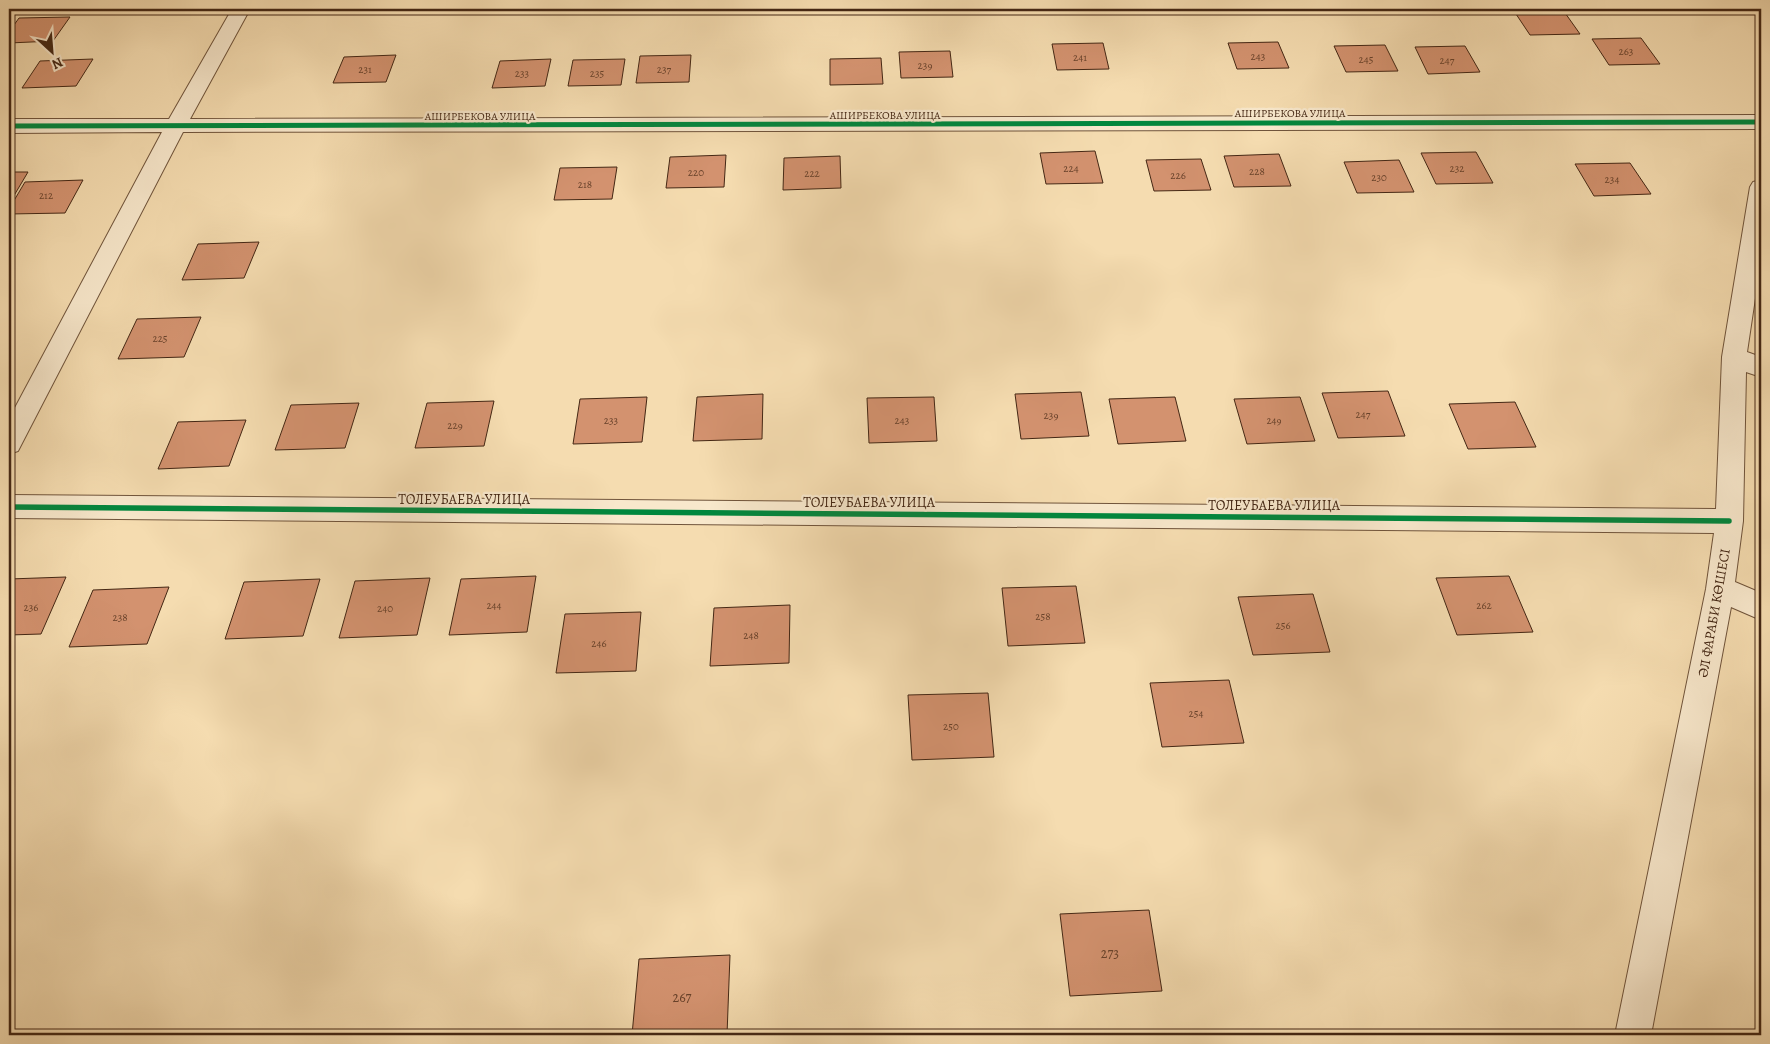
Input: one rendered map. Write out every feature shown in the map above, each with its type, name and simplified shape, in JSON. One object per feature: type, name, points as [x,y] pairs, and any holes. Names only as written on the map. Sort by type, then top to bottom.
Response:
[{"type":"street","points":[[9,443],[175,127],[241,9]]},
{"type":"street","name":"АШИРБЕКОВА УЛИЦА","points":[[9,126],[1761,122]]},
{"type":"street","name":"ӘЛ ФАРАБИ КӨШЕСІ","points":[[1633,1035],[1720,589],[1729,521],[1734,357],[1761,187]]},
{"type":"street","points":[[1734,357],[1761,367]]},
{"type":"street","name":"ТОЛЕУБАЕВА УЛИЦА","points":[[9,508],[1729,521]]},
{"type":"street","points":[[1720,589],[1761,607]]},
{"type":"building","points":[[1563,10],[1580,34],[1530,35],[1514,11]]},
{"type":"building","points":[[70,17],[53,41],[9,43],[9,32],[19,18]]},
{"type":"building","points":[[1641,38],[1660,64],[1609,65],[1592,39]]},
{"type":"building","points":[[1278,42],[1289,68],[1237,69],[1228,43]]},
{"type":"building","points":[[1103,43],[1109,69],[1057,70],[1052,44]]},
{"type":"building","points":[[1385,45],[1398,71],[1346,72],[1334,46]]},
{"type":"building","points":[[1465,46],[1480,72],[1428,74],[1415,47]]},
{"type":"building","points":[[950,51],[953,77],[901,78],[899,52]]},
{"type":"building","points":[[396,55],[386,82],[333,83],[344,57]]},
{"type":"building","points":[[691,55],[689,82],[636,83],[640,56]]},
{"type":"building","points":[[881,58],[883,84],[830,85],[830,59]]},
{"type":"building","points":[[93,59],[76,86],[22,88],[40,61]]},
{"type":"building","points":[[551,59],[545,86],[492,88],[500,61]]},
{"type":"building","points":[[625,59],[621,85],[568,86],[573,60]]},
{"type":"building","points":[[1095,151],[1103,183],[1046,184],[1040,153]]},
{"type":"building","points":[[1476,152],[1493,183],[1436,184],[1421,153]]},
{"type":"building","points":[[1279,154],[1291,186],[1234,187],[1224,156]]},
{"type":"building","points":[[726,155],[724,187],[666,188],[670,157]]},
{"type":"building","points":[[840,156],[841,188],[783,190],[784,158]]},
{"type":"building","points":[[1201,159],[1211,190],[1154,191],[1146,160]]},
{"type":"building","points":[[1399,160],[1414,192],[1357,193],[1344,162]]},
{"type":"building","points":[[1630,163],[1651,194],[1594,196],[1575,164]]},
{"type":"building","points":[[617,167],[612,199],[554,200],[560,168]]},
{"type":"building","points":[[9,172],[28,172],[9,204]]},
{"type":"building","points":[[83,180],[65,213],[9,214],[9,209],[25,182]]},
{"type":"building","points":[[259,242],[244,278],[182,280],[198,244]]},
{"type":"building","points":[[201,317],[184,357],[118,359],[137,319]]},
{"type":"building","points":[[1388,391],[1405,436],[1338,438],[1322,393]]},
{"type":"building","points":[[1081,392],[1089,436],[1021,439],[1015,394]]},
{"type":"building","points":[[763,394],[762,439],[693,441],[697,397]]},
{"type":"building","points":[[647,397],[642,442],[573,444],[580,399]]},
{"type":"building","points":[[934,397],[937,441],[869,443],[867,398]]},
{"type":"building","points":[[1175,397],[1186,441],[1118,444],[1109,399]]},
{"type":"building","points":[[1300,397],[1315,441],[1247,444],[1234,399]]},
{"type":"building","points":[[494,401],[484,446],[415,448],[427,403]]},
{"type":"building","points":[[1515,402],[1536,447],[1468,449],[1449,404]]},
{"type":"building","points":[[359,403],[345,448],[275,450],[291,405]]},
{"type":"building","points":[[246,420],[229,466],[158,469],[178,422]]},
{"type":"building","points":[[536,576],[527,632],[449,635],[461,579]]},
{"type":"building","points":[[1509,576],[1533,632],[1457,635],[1436,578]]},
{"type":"building","points":[[66,577],[41,634],[9,635],[9,579]]},
{"type":"building","points":[[430,578],[417,635],[339,638],[355,581]]},
{"type":"building","points":[[320,579],[303,636],[225,639],[244,582]]},
{"type":"building","points":[[1076,586],[1085,643],[1008,646],[1002,588]]},
{"type":"building","points":[[169,587],[147,644],[69,647],[93,590]]},
{"type":"building","points":[[1313,594],[1330,652],[1253,655],[1238,597]]},
{"type":"building","points":[[790,605],[789,663],[710,666],[714,608]]},
{"type":"building","points":[[641,612],[636,671],[556,673],[565,614]]},
{"type":"building","points":[[1229,680],[1244,743],[1162,747],[1150,683]]},
{"type":"building","points":[[988,693],[994,757],[912,760],[908,695]]},
{"type":"building","points":[[1149,910],[1162,991],[1070,996],[1060,914]]},
{"type":"building","points":[[730,955],[727,1035],[632,1035],[639,959]]},
{"type":"cycle path","points":[[9,126],[1761,122]]},
{"type":"cycle path","points":[[9,507],[1729,521]]}]
